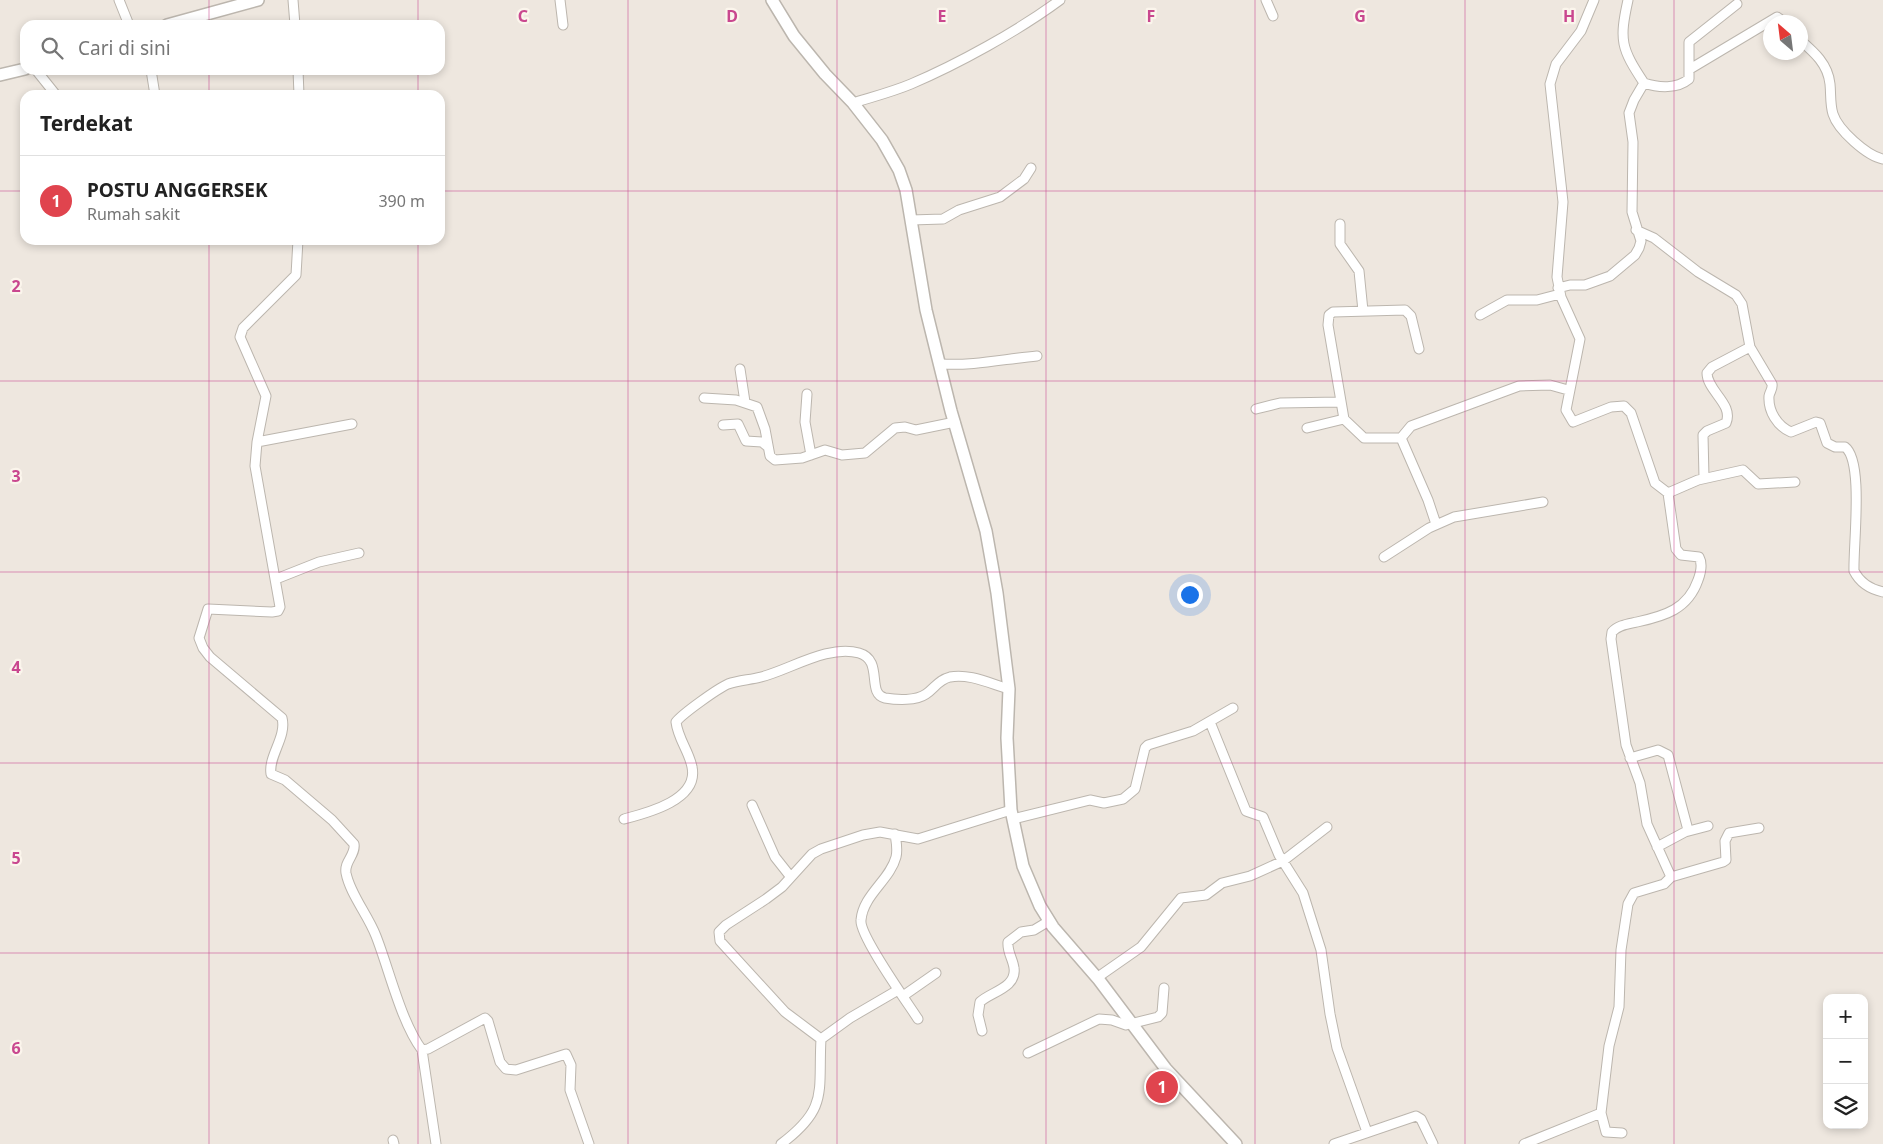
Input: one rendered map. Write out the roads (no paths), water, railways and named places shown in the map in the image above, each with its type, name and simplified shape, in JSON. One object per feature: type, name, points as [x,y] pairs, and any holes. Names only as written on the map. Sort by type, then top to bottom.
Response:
[{"type":"street","points":[[119,0],[128,20]]},
{"type":"street","points":[[181,20],[229,3],[258,0]]},
{"type":"street","points":[[293,0],[295,20]]},
{"type":"street","points":[[560,0],[563,25]]},
{"type":"street","points":[[772,0],[794,36],[882,140],[899,170],[911,220],[926,310],[986,531],[998,601],[1009,689],[1007,738],[1012,814],[1023,866],[1040,906],[1050,921],[1098,978],[1166,1069],[1236,1144]]},
{"type":"street","points":[[852,103],[909,85],[1036,18],[1060,0]]},
{"type":"street","points":[[1266,0],[1273,16]]},
{"type":"street","points":[[1594,0],[1581,31],[1556,64],[1550,84],[1563,202],[1558,255],[1559,291],[1580,339],[1568,390],[1566,410],[1572,422],[1618,406],[1624,406],[1631,413],[1655,483],[1668,493],[1676,549],[1681,555],[1699,557],[1702,564],[1695,588],[1684,604],[1656,617],[1623,625],[1612,632],[1611,639],[1626,745],[1640,783],[1647,824],[1671,877]]},
{"type":"street","points":[[1628,0],[1622,42],[1630,61],[1644,83],[1652,86],[1680,86],[1689,79],[1690,69],[1687,46],[1689,42],[1737,4]]},
{"type":"street","points":[[1690,69],[1763,25]]},
{"type":"street","points":[[1808,46],[1815,52],[1823,64],[1830,81],[1832,109],[1835,119],[1861,150],[1870,156],[1883,159]]},
{"type":"street","points":[[0,76],[20,70]]},
{"type":"street","points":[[40,75],[52,90]]},
{"type":"street","points":[[151,75],[154,90]]},
{"type":"street","points":[[298,75],[299,90]]},
{"type":"street","points":[[1480,315],[1507,300],[1537,300],[1570,284],[1591,284],[1615,273],[1640,248],[1641,241],[1636,230],[1632,199],[1633,150],[1629,114],[1636,94],[1644,83]]},
{"type":"street","points":[[911,220],[943,219],[959,210],[1000,198],[1024,180],[1031,168]]},
{"type":"street","points":[[1340,224],[1340,244],[1359,271],[1363,311]]},
{"type":"street","points":[[1636,230],[1654,238],[1698,272],[1736,295],[1742,304],[1750,347],[1772,384],[1769,394],[1770,406],[1779,424],[1791,432],[1816,422],[1820,423],[1827,443],[1845,447],[1849,451],[1855,475],[1854,571],[1866,586],[1883,592]]},
{"type":"street","points":[[298,245],[296,275],[243,328],[240,334],[240,340],[266,396],[257,442],[257,482],[280,602],[278,611],[208,609],[202,627],[200,642],[210,657],[282,718],[283,726],[271,774],[285,780],[332,820],[354,844],[355,849],[346,867],[348,880],[376,936],[394,987],[422,1050],[436,1144]]},
{"type":"street","points":[[1401,438],[1364,438],[1344,419],[1328,325],[1329,315],[1333,312],[1405,310],[1411,316],[1419,349]]},
{"type":"street","points":[[1704,478],[1703,435],[1707,431],[1726,423],[1728,415],[1709,384],[1707,373],[1712,368],[1750,347]]},
{"type":"street","points":[[941,364],[967,366],[1001,359],[1037,356]]},
{"type":"street","points":[[740,369],[745,402]]},
{"type":"street","points":[[1401,438],[1411,426],[1519,386],[1550,385],[1568,390]]},
{"type":"street","points":[[807,394],[804,422],[812,455]]},
{"type":"street","points":[[704,398],[745,402],[757,406],[770,456],[775,460],[794,459],[825,450],[842,454],[865,453],[895,428],[905,427],[916,430],[955,422]]},
{"type":"street","points":[[1256,409],[1280,403],[1340,402]]},
{"type":"street","points":[[1308,428],[1344,419]]},
{"type":"street","points":[[257,442],[352,424]]},
{"type":"street","points":[[723,425],[738,424],[746,441],[762,442],[768,447]]},
{"type":"street","points":[[1401,438],[1428,500],[1436,524]]},
{"type":"street","points":[[1668,493],[1704,478],[1743,470],[1758,484],[1795,482]]},
{"type":"street","points":[[1384,557],[1436,524],[1454,517],[1544,502]]},
{"type":"street","points":[[276,579],[319,562],[359,553]]},
{"type":"street","points":[[624,819],[645,814],[678,798],[689,784],[693,772],[692,764],[677,733],[676,722],[712,694],[726,685],[740,680],[761,677],[822,656],[841,652],[859,652],[871,661],[876,689],[879,695],[884,698],[919,698],[939,681],[962,676],[1009,689]]},
{"type":"street","points":[[821,1040],[785,1012],[725,946],[719,936],[719,932],[726,925],[766,899],[812,854],[821,849],[863,835],[880,832],[918,839],[1012,814],[1090,800],[1104,803],[1123,799],[1135,789],[1145,748],[1148,745],[1193,731],[1233,708]]},
{"type":"street","points":[[1210,722],[1246,811],[1264,817],[1283,861],[1303,893],[1321,950],[1337,1048],[1367,1132]]},
{"type":"street","points":[[1630,758],[1658,750],[1668,755],[1688,830]]},
{"type":"street","points":[[752,805],[775,857],[790,876]]},
{"type":"street","points":[[1657,846],[1688,830],[1708,826]]},
{"type":"street","points":[[1098,978],[1141,947],[1181,898],[1206,894],[1222,882],[1250,876],[1283,861],[1327,827]]},
{"type":"street","points":[[1622,1132],[1606,1132],[1601,1113],[1609,1046],[1619,1007],[1621,950],[1628,904],[1634,893],[1664,884],[1671,877],[1723,862],[1726,860],[1725,840],[1729,833],[1759,828]]},
{"type":"street","points":[[895,834],[896,858],[866,905],[861,919],[867,942],[918,1019]]},
{"type":"street","points":[[982,1031],[978,1015],[980,1002],[1006,986],[1014,974],[1014,966],[1008,952],[1008,942],[1021,932],[1034,930],[1050,921]]},
{"type":"street","points":[[821,1040],[850,1018],[936,973]]},
{"type":"street","points":[[1028,1053],[1099,1019],[1112,1020],[1126,1025],[1161,1015],[1164,988]]},
{"type":"street","points":[[422,1050],[432,1047],[485,1018],[488,1021],[500,1062],[506,1069],[516,1070],[566,1054],[571,1065],[570,1090],[589,1144]]},
{"type":"street","points":[[781,1144],[807,1120],[818,1101],[821,1089],[821,1040]]},
{"type":"street","points":[[1524,1144],[1550,1140],[1601,1113]]},
{"type":"street","points":[[1334,1144],[1416,1116],[1421,1118],[1433,1144]]},
{"type":"place","name":"POSTU ANGGERSEK","points":[[1162,1087]]}]
